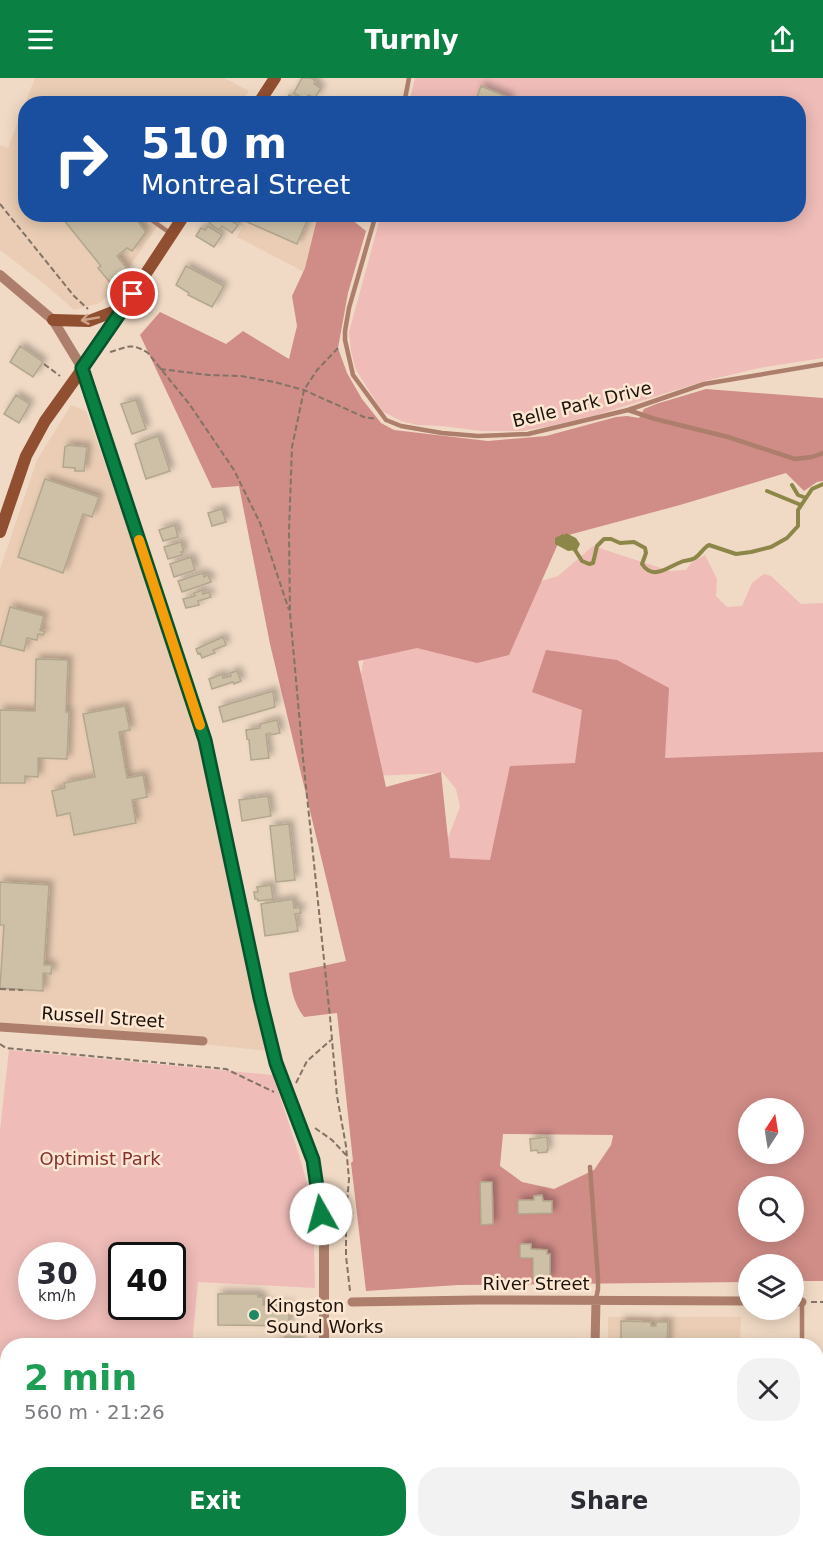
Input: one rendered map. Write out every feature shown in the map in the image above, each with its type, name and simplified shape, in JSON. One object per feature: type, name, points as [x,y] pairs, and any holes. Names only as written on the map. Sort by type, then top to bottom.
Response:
[{"type":"main road","points":[[263,96],[275,78]]},
{"type":"main road","points":[[0,531],[26,456],[45,421],[180,222]]},
{"type":"main road","points":[[53,320],[89,321],[124,307]]},
{"type":"street","points":[[0,275],[53,320],[82,368],[205,740],[254,977],[276,1063],[313,1160],[324,1235],[324,1338]]},
{"type":"street","name":"Russell Street","points":[[0,1027],[203,1041]]},
{"type":"street","name":"River Street","points":[[351,1297],[738,1301]]},
{"type":"street","points":[[596,1300],[596,1338]]},
{"type":"lane","points":[[406,96],[409,78]]},
{"type":"lane","points":[[154,222],[172,235]]},
{"type":"lane","points":[[374,222],[349,308],[345,340],[353,375],[388,421]]},
{"type":"lane","name":"Belle Park Drive","points":[[388,421],[414,430],[478,436],[528,434],[628,410],[704,384],[823,364]]},
{"type":"lane","points":[[628,410],[655,420],[728,437],[795,459],[823,453]]},
{"type":"lane","points":[[590,1167],[598,1278],[596,1300]]},
{"type":"lane","points":[[800,1320],[801,1338]]},
{"type":"path","points":[[0,204],[74,296],[90,311]]},
{"type":"path","points":[[345,340],[316,370],[304,390],[292,447],[289,531],[290,613],[303,758],[337,1096],[349,1179],[346,1256],[351,1297]]},
{"type":"path","points":[[110,352],[133,345],[148,353],[190,405],[234,470],[260,523],[277,568],[290,613]]},
{"type":"path","points":[[44,364],[60,376]]},
{"type":"path","points":[[160,369],[208,375],[241,376],[274,382],[304,390],[364,417],[388,421]]},
{"type":"path","points":[[0,989],[23,990]]},
{"type":"path","points":[[296,1083],[307,1061],[331,1040]]},
{"type":"path","points":[[0,1044],[6,1048],[226,1069],[274,1092]]},
{"type":"path","points":[[315,1128],[332,1140],[346,1155]]},
{"type":"path","points":[[332,1228],[346,1214]]},
{"type":"shaded area","points":[[35,78],[224,78],[249,91],[245,96],[28,96]]},
{"type":"shaded area","points":[[18,122],[18,222],[160,222],[112,292],[100,303],[74,310],[0,250],[0,145],[8,148]]},
{"type":"shaded area","points":[[236,222],[327,222],[314,277],[237,237],[243,226]]},
{"type":"shaded area","points":[[316,222],[355,222],[366,231],[348,293],[338,348],[347,373],[362,399],[381,423],[394,430],[488,441],[546,436],[616,417],[639,418],[644,409],[706,389],[823,398],[823,481],[817,482],[804,491],[786,473],[561,537],[509,655],[477,663],[417,648],[358,661],[386,787],[441,772],[450,858],[490,860],[510,766],[575,763],[582,710],[532,692],[546,650],[617,660],[669,688],[665,758],[823,752],[823,1281],[804,1281],[804,1254],[738,1254],[738,1282],[458,1285],[366,1291],[337,1013],[304,1017],[294,996],[289,973],[346,961],[270,644],[239,486],[212,488],[140,335],[160,312],[226,344],[243,331],[289,359],[297,326],[292,296],[305,268]],"holes":[[[503,1134],[612,1135],[611,1145],[594,1170],[554,1189],[522,1182],[500,1166]]]},
{"type":"shaded area","points":[[71,405],[86,411],[160,614],[205,767],[268,1051],[0,1022],[0,569],[37,460]]},
{"type":"shaded area","points":[[566,533],[576,538],[580,544],[577,550],[568,551],[555,544],[555,538]]},
{"type":"shaded area","points":[[608,1317],[738,1317],[738,1320],[741,1320],[740,1338],[608,1338]]},
{"type":"green space","points":[[415,78],[823,78],[823,358],[759,368],[705,381],[596,415],[522,431],[482,431],[417,425],[401,421],[382,411],[356,370],[349,332],[379,222],[806,222],[806,96],[411,96]]},
{"type":"green space","points":[[593,546],[670,571],[686,570],[691,563],[705,555],[717,579],[716,596],[727,607],[742,606],[752,583],[764,574],[771,576],[801,604],[823,603],[823,997],[438,908],[444,848],[460,807],[456,789],[443,773],[372,776],[359,686],[372,611],[514,589],[558,576]]},
{"type":"green space","name":"Optimist Park","points":[[9,1050],[273,1075],[313,1203],[315,1288],[198,1282],[193,1338],[0,1338],[0,1130]]},
{"type":"building","points":[[302,78],[311,78],[316,81],[314,84],[321,88],[316,96],[299,96],[294,93]]},
{"type":"building","points":[[481,86],[505,96],[477,96]]},
{"type":"building","points":[[65,222],[138,222],[146,232],[132,251],[127,248],[117,256],[129,271],[112,285],[98,268],[101,266]]},
{"type":"building","points":[[208,222],[233,222],[238,225],[232,233],[222,226],[219,230]]},
{"type":"building","points":[[247,222],[307,222],[297,244]]},
{"type":"building","points":[[208,226],[222,235],[214,247],[196,236],[201,228],[205,230]]},
{"type":"building","points":[[186,266],[224,286],[212,307],[188,295],[189,293],[176,285]]},
{"type":"building","points":[[20,346],[43,362],[33,377],[10,362]]},
{"type":"building","points":[[16,395],[30,404],[19,423],[4,414]]},
{"type":"building","points":[[136,400],[146,429],[132,434],[121,404]]},
{"type":"building","points":[[158,436],[170,471],[146,479],[135,444]]},
{"type":"building","points":[[68,445],[87,447],[84,471],[63,467],[65,447]]},
{"type":"building","points":[[45,479],[99,497],[92,517],[83,514],[63,573],[18,557]]},
{"type":"building","points":[[222,509],[226,522],[212,526],[208,513]]},
{"type":"building","points":[[175,525],[178,537],[163,541],[159,530]]},
{"type":"building","points":[[181,542],[184,552],[181,552],[182,555],[168,559],[164,547]]},
{"type":"building","points":[[191,557],[195,570],[174,577],[170,564]]},
{"type":"building","points":[[203,573],[204,577],[208,575],[211,582],[182,592],[178,581]]},
{"type":"building","points":[[202,590],[203,594],[209,592],[211,597],[198,601],[199,605],[186,608],[183,599],[195,596],[194,593]]},
{"type":"building","points":[[10,607],[44,616],[40,630],[45,632],[43,635],[38,634],[37,640],[27,638],[24,651],[0,645]]},
{"type":"building","points":[[223,637],[226,645],[213,650],[215,653],[202,658],[200,653],[198,654],[196,649]]},
{"type":"building","points":[[36,659],[68,660],[67,759],[38,758],[38,777],[25,776],[25,783],[0,783],[0,710],[35,711]]},
{"type":"building","points":[[237,671],[241,681],[212,689],[209,679],[222,674],[223,678],[231,676],[230,673]]},
{"type":"building","points":[[273,691],[275,707],[223,722],[219,707]]},
{"type":"building","points":[[125,706],[130,730],[119,732],[127,778],[143,775],[147,797],[132,800],[136,823],[74,835],[70,813],[57,816],[52,791],[65,788],[64,783],[95,777],[83,714]]},
{"type":"building","points":[[277,720],[280,733],[266,734],[269,758],[251,760],[246,730],[260,728],[260,724]]},
{"type":"building","points":[[268,796],[271,816],[242,821],[239,800]]},
{"type":"building","points":[[289,824],[295,880],[276,882],[270,826]]},
{"type":"building","points":[[0,882],[49,885],[44,965],[52,965],[51,974],[43,973],[43,991],[0,988],[4,925],[0,925]]},
{"type":"building","points":[[271,885],[273,899],[258,901],[255,899],[254,892],[258,892],[257,887]]},
{"type":"building","points":[[293,899],[294,908],[300,907],[301,913],[295,914],[298,931],[265,936],[261,904]]},
{"type":"building","points":[[547,1137],[547,1152],[531,1151],[530,1139]]},
{"type":"building","points":[[480,1182],[492,1182],[493,1224],[481,1225]]},
{"type":"building","points":[[542,1195],[543,1201],[552,1201],[552,1213],[518,1214],[518,1200],[534,1200],[534,1196]]},
{"type":"building","points":[[520,1244],[531,1244],[531,1249],[547,1250],[547,1254],[550,1254],[550,1279],[533,1278],[533,1258],[520,1258]]},
{"type":"building","name":"Kingston Sound Works","points":[[218,1294],[258,1294],[258,1297],[263,1297],[263,1305],[289,1305],[289,1326],[218,1325]]},
{"type":"building","points":[[621,1321],[651,1322],[651,1326],[656,1326],[656,1322],[668,1322],[667,1338],[621,1338]]},
{"type":"waterway","points":[[575,550],[582,561],[589,564],[593,563],[597,546],[604,539],[620,543],[634,542],[645,548],[646,553],[642,564],[651,572],[656,572],[695,558],[709,545],[736,554],[771,547],[787,538],[798,526],[798,510],[812,489],[823,484]]},
{"type":"waterway","points":[[792,485],[798,495],[806,498]]},
{"type":"waterway","points":[[767,491],[801,505]]},
{"type":"slow traffic","points":[[139,540],[200,725]]},
{"type":"place","name":"Kingston Sound Works","points":[[254,1315]]},
{"type":"route","points":[[133,294],[82,368],[205,740],[254,977],[276,1063],[313,1160],[321,1214]]}]
